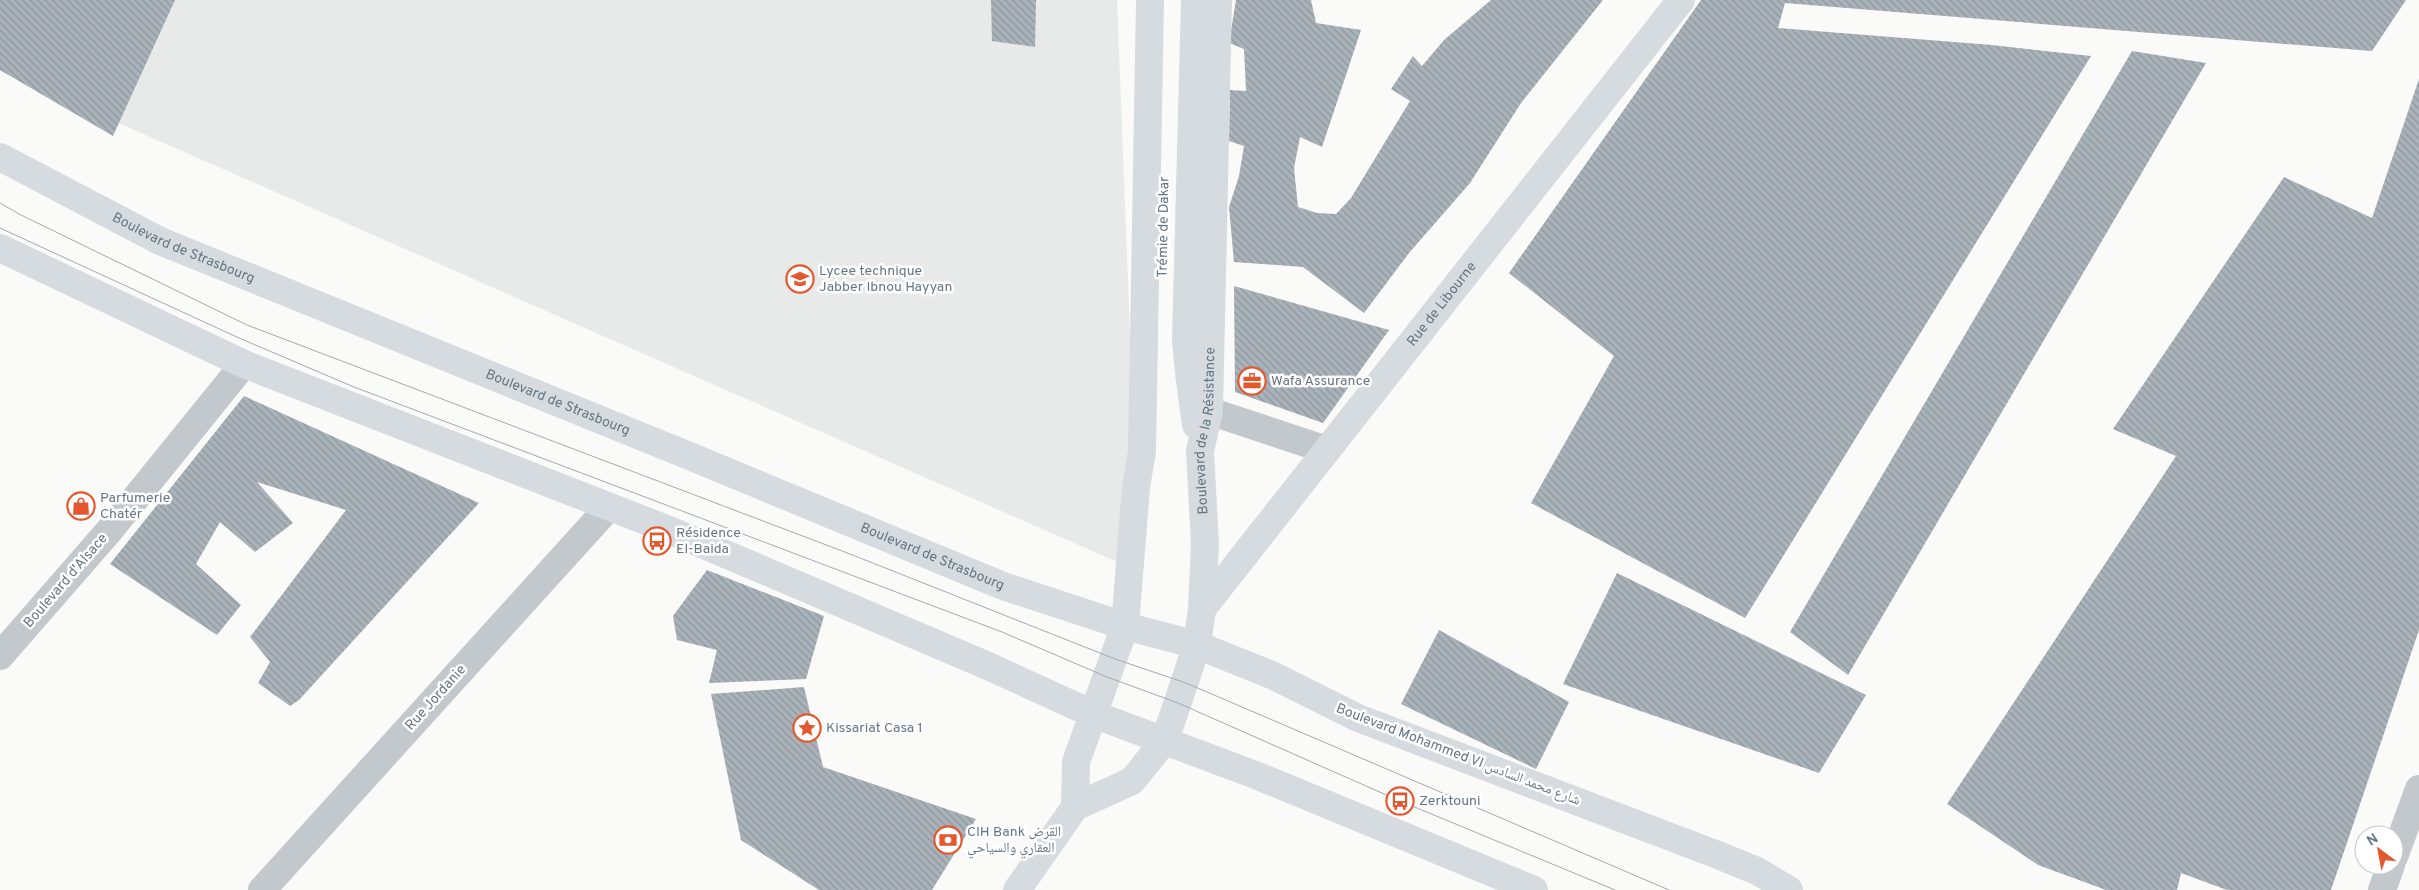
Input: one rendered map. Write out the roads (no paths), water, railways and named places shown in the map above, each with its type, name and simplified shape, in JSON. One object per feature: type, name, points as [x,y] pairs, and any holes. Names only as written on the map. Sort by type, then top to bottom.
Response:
[{"type":"main road","points":[[1017,890],[1076,807],[1076,762],[1125,626],[1136,487],[1142,451],[1150,0]]},
{"type":"main road","name":"Trémie de Dakar","points":[[1142,451],[1161,375],[1168,0]]},
{"type":"main road","name":"Trémie de Dakar","points":[[1194,0],[1186,339],[1188,373],[1200,451]]},
{"type":"main road","name":"Boulevard de la Résistance","points":[[1076,807],[1132,782],[1165,740],[1197,645],[1202,608],[1205,544],[1200,451],[1209,411],[1218,0]]},
{"type":"main road","name":"Rue de Libourne","points":[[1202,608],[1681,0]]},
{"type":"main road","name":"Boulevard de Strasbourg","points":[[0,157],[160,241],[683,453],[1003,586],[1125,626]]},
{"type":"main road","points":[[0,248],[244,364],[669,530],[988,666],[1093,714],[1165,740],[1534,890]]},
{"type":"main road","name":"Boulevard Mohammed VI شارع محمد السادس","points":[[1125,626],[1197,645],[1274,676],[1358,718],[1726,858],[1757,871],[1789,890]]},
{"type":"street","name":"Boulevard d'Alsace","points":[[0,656],[109,531],[244,364]]},
{"type":"street","points":[[1209,411],[1327,450]]},
{"type":"street","name":"Rue Jordanie","points":[[262,890],[609,507]]},
{"type":"street","points":[[2404,830],[2419,789]]},
{"type":"street","points":[[2382,890],[2387,875]]},
{"type":"tram line","points":[[0,203],[247,325],[850,554],[1115,659],[1186,683],[1669,890]]},
{"type":"tram line","points":[[0,228],[239,338],[354,387],[1002,632],[1107,677],[1178,703],[1400,801],[1615,890]]},
{"type":"place","name":"Lycee technique Jabber Ibnou Hayyan","points":[[800,279]]},
{"type":"place","name":"Wafa Assurance","points":[[1252,381]]},
{"type":"place","name":"Parfumerie Chatér","points":[[81,506]]},
{"type":"place","name":"Résidence El-Baida","points":[[657,541]]},
{"type":"place","name":"Kissariat Casa 1","points":[[807,728]]},
{"type":"place","name":"Zerktouni","points":[[1400,801]]},
{"type":"place","name":"CIH Bank القرض العقاري والسياحي","points":[[948,840]]}]
